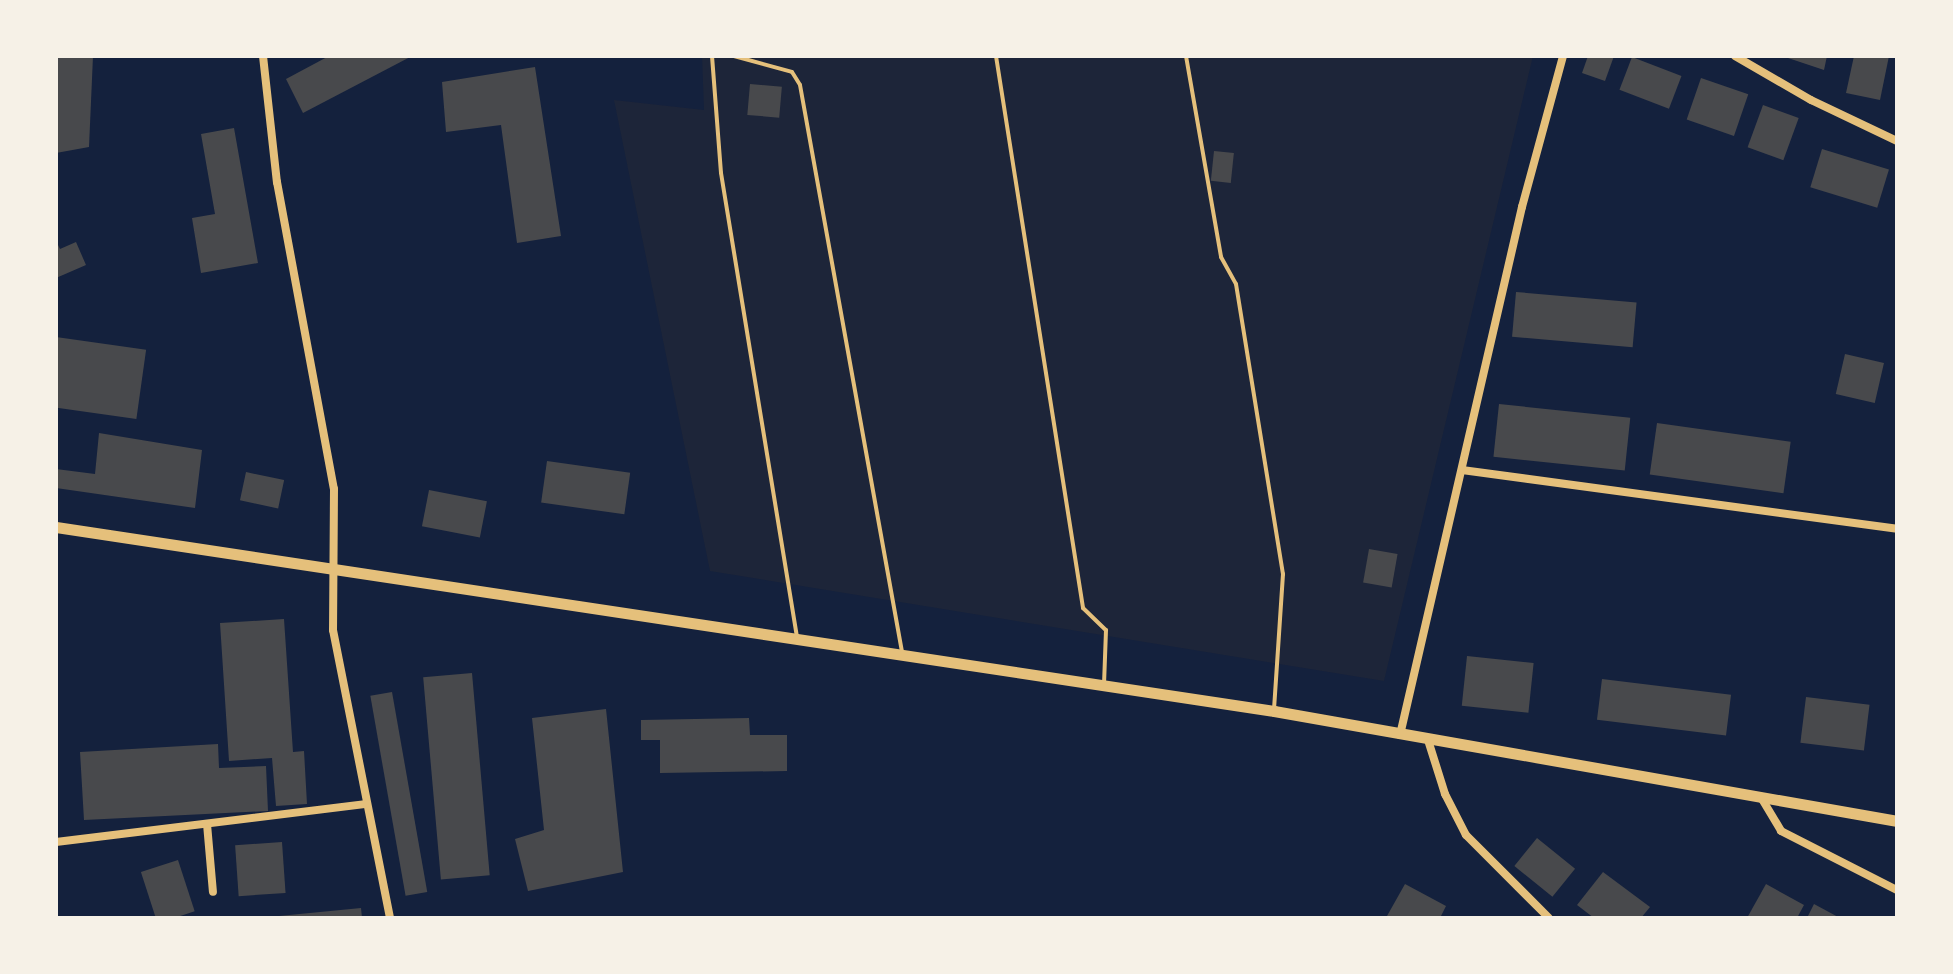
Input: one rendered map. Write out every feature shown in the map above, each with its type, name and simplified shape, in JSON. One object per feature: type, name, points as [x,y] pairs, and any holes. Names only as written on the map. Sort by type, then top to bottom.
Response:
[{"type":"street","points":[[263,56],[277,182],[334,489],[330,571],[333,630],[390,918]]},
{"type":"street","points":[[1400,735],[1522,207],[1563,56]]},
{"type":"street","points":[[1735,56],[1811,100],[1897,141]]},
{"type":"street","points":[[1462,470],[1897,529]]},
{"type":"street","points":[[56,527],[330,571],[1274,711],[1897,821]]},
{"type":"street","points":[[1428,740],[1445,794],[1466,835],[1549,918]]},
{"type":"street","points":[[1762,799],[1781,831],[1897,890]]},
{"type":"street","points":[[56,842],[367,804]]},
{"type":"street","points":[[207,824],[213,892]]},
{"type":"lane","points":[[712,56],[721,173],[798,638]]},
{"type":"lane","points":[[734,56],[792,72],[800,85],[902,654]]},
{"type":"lane","points":[[996,56],[1083,608],[1106,630],[1104,685]]},
{"type":"lane","points":[[1186,56],[1221,257],[1236,284],[1283,574],[1274,711]]},
{"type":"shaded area","points":[[702,56],[1533,56],[1384,681],[710,571],[614,100],[704,110]]},
{"type":"building","points":[[56,56],[93,56],[89,147],[56,153]]},
{"type":"building","points":[[329,56],[412,56],[303,113],[286,79]]},
{"type":"building","points":[[1588,56],[1614,56],[1605,81],[1582,73]]},
{"type":"building","points":[[1782,56],[1827,56],[1824,70]]},
{"type":"building","points":[[1854,56],[1889,56],[1880,100],[1846,93]]},
{"type":"building","points":[[1632,57],[1681,76],[1669,109],[1619,90]]},
{"type":"building","points":[[535,67],[561,236],[517,243],[501,125],[446,132],[442,82]]},
{"type":"building","points":[[1701,78],[1748,94],[1734,136],[1687,120]]},
{"type":"building","points":[[750,84],[782,87],[779,118],[747,115]]},
{"type":"building","points":[[1763,105],[1799,118],[1783,160],[1748,147]]},
{"type":"building","points":[[234,128],[258,263],[201,273],[192,218],[215,214],[201,134]]},
{"type":"building","points":[[1822,149],[1889,169],[1877,208],[1810,187]]},
{"type":"building","points":[[1214,151],[1234,153],[1231,183],[1211,181]]},
{"type":"building","points":[[56,241],[60,249],[76,242],[86,265],[56,278]]},
{"type":"building","points":[[1516,292],[1637,303],[1633,347],[1512,337]]},
{"type":"building","points":[[56,337],[146,350],[136,419],[56,408]]},
{"type":"building","points":[[1845,354],[1884,363],[1875,403],[1836,394]]},
{"type":"building","points":[[1499,404],[1630,418],[1625,471],[1493,457]]},
{"type":"building","points":[[1657,423],[1791,442],[1783,493],[1650,474]]},
{"type":"building","points":[[99,433],[202,450],[195,508],[56,488],[56,469],[95,474]]},
{"type":"building","points":[[547,461],[630,473],[624,514],[541,503]]},
{"type":"building","points":[[246,472],[284,480],[278,508],[240,500]]},
{"type":"building","points":[[429,490],[487,501],[480,538],[422,526]]},
{"type":"building","points":[[1369,549],[1398,554],[1392,588],[1363,582]]},
{"type":"building","points":[[284,619],[293,752],[304,751],[307,804],[276,806],[272,758],[229,761],[220,623]]},
{"type":"building","points":[[1467,656],[1534,663],[1528,713],[1462,706]]},
{"type":"building","points":[[472,673],[490,875],[441,879],[423,677]]},
{"type":"building","points":[[1602,679],[1731,695],[1726,736],[1597,720]]},
{"type":"building","points":[[392,692],[427,892],[406,896],[370,696]]},
{"type":"building","points":[[1806,697],[1870,705],[1864,750],[1800,743]]},
{"type":"building","points":[[606,709],[623,872],[528,891],[515,839],[544,830],[532,718]]},
{"type":"building","points":[[749,718],[750,735],[787,735],[787,771],[660,773],[660,740],[641,740],[641,720]]},
{"type":"building","points":[[218,744],[219,768],[266,766],[268,811],[84,820],[80,752]]},
{"type":"building","points":[[1537,838],[1575,869],[1552,897],[1514,866]]},
{"type":"building","points":[[282,842],[286,893],[239,896],[235,845]]},
{"type":"building","points":[[178,860],[195,911],[174,918],[156,918],[141,872]]},
{"type":"building","points":[[1603,872],[1650,907],[1641,918],[1594,918],[1577,905]]},
{"type":"building","points":[[1405,884],[1446,906],[1440,918],[1387,916]]},
{"type":"building","points":[[1766,884],[1804,905],[1797,918],[1747,918]]},
{"type":"building","points":[[1814,904],[1840,918],[1807,918]]},
{"type":"building","points":[[361,908],[362,918],[279,918],[279,916]]}]
